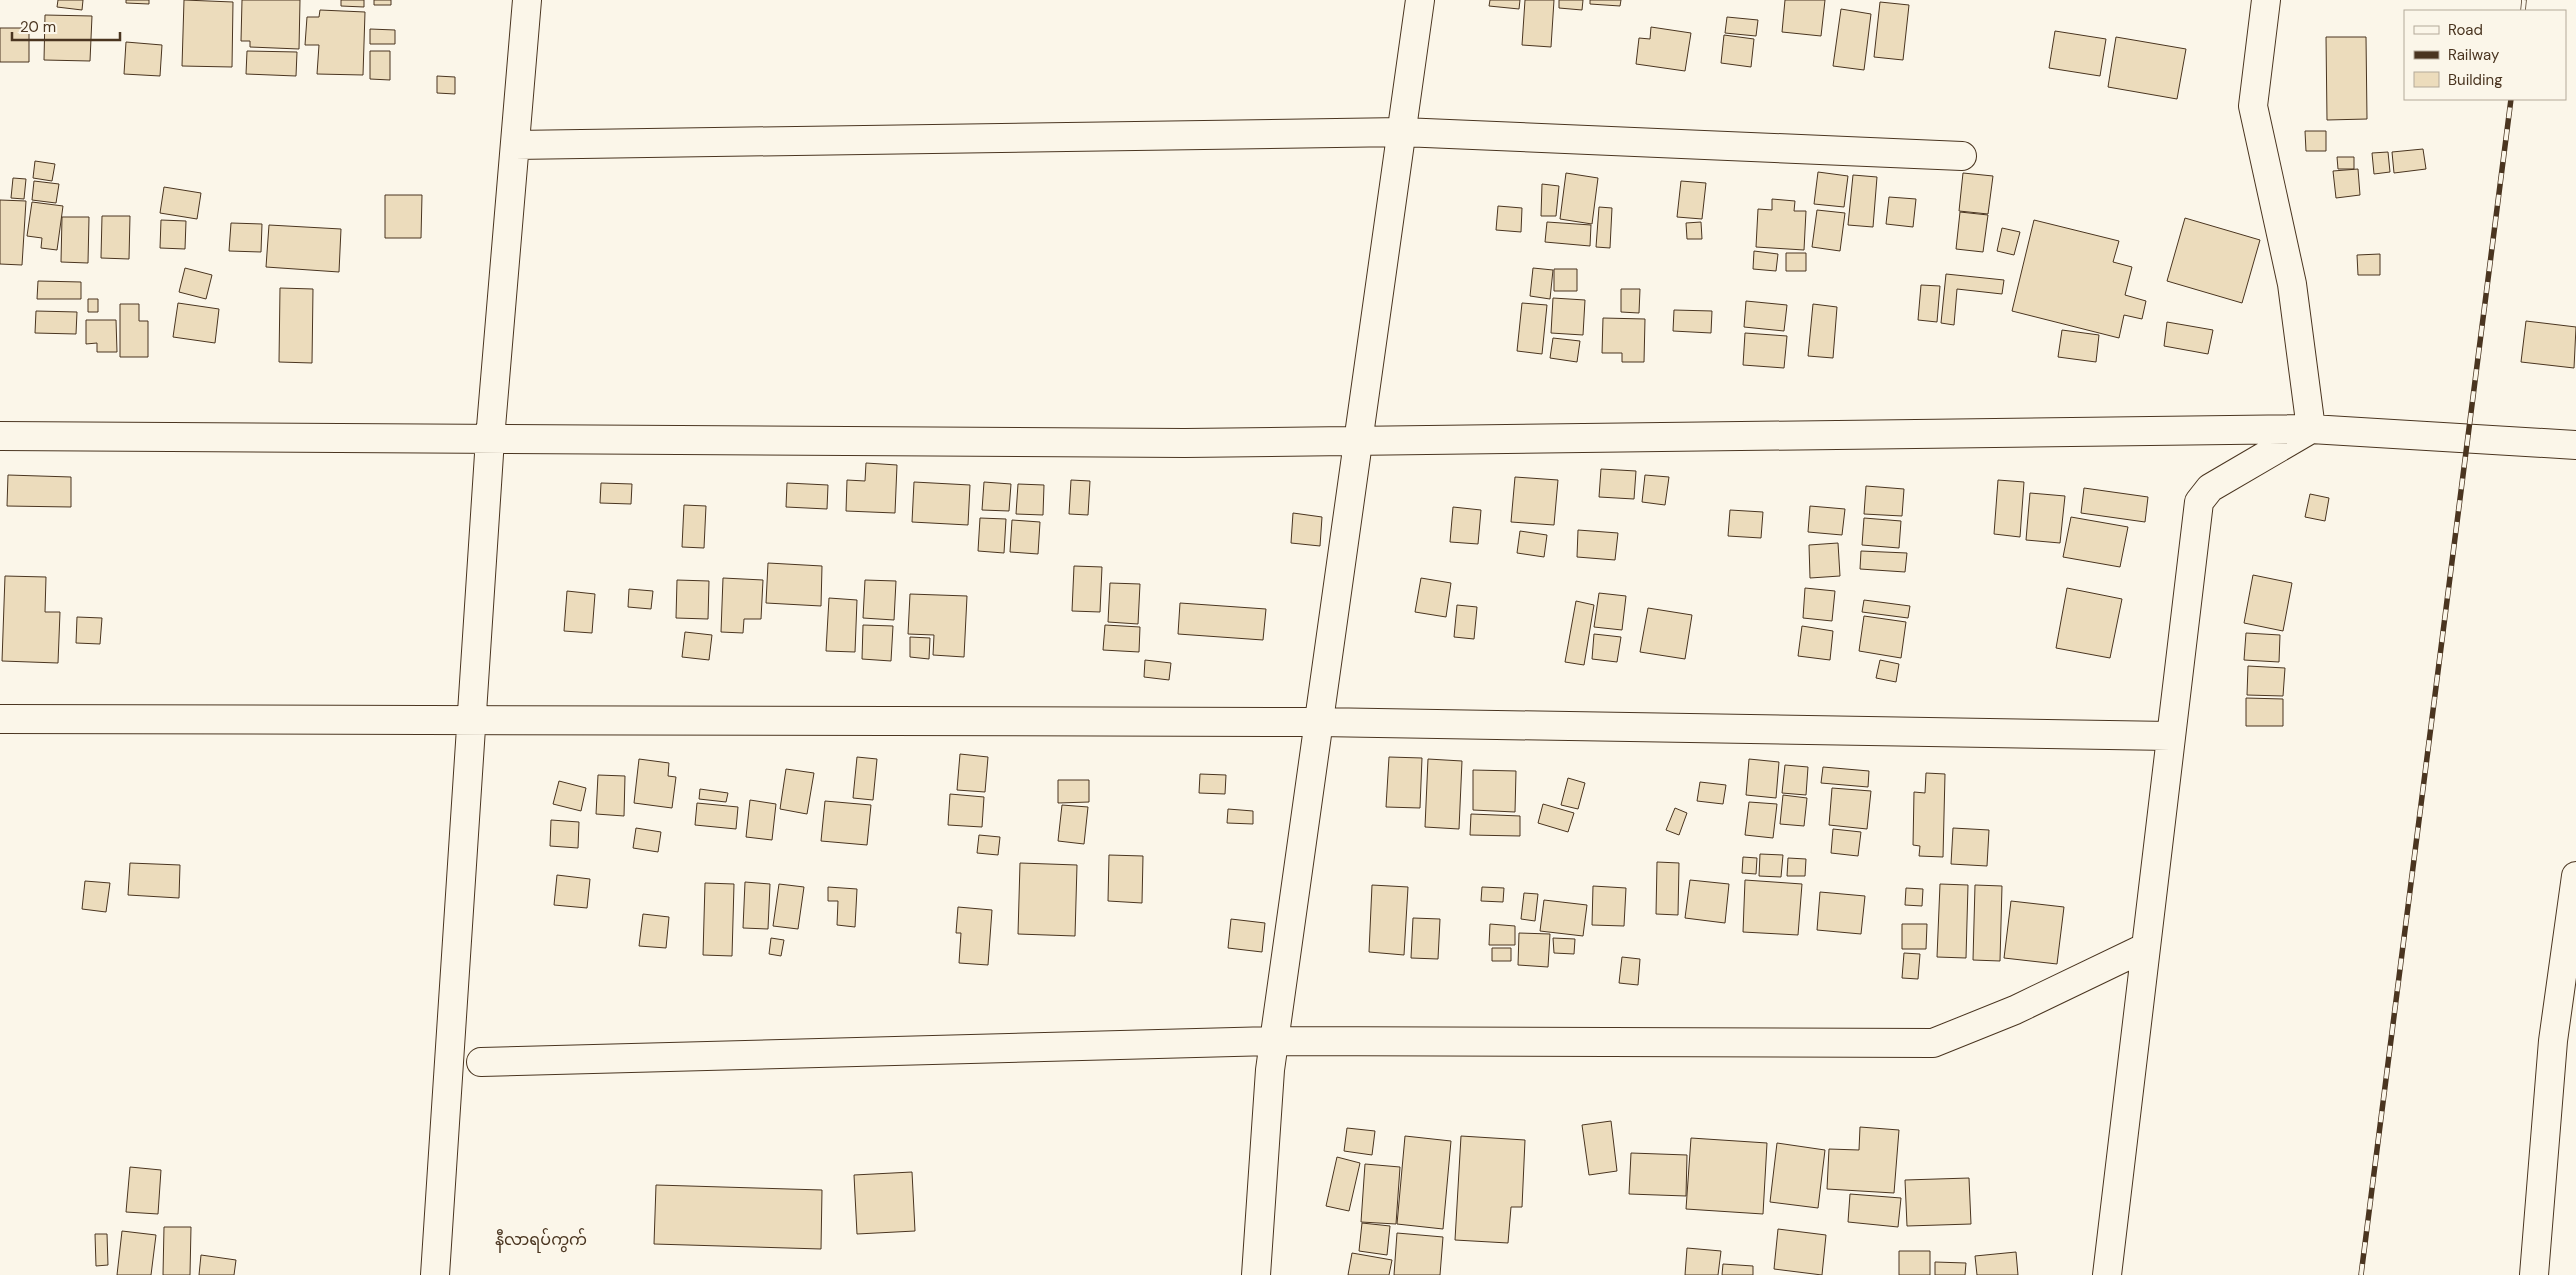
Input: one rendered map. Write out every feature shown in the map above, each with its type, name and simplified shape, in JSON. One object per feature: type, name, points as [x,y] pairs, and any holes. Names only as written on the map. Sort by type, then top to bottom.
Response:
[{"type":"street","points":[[435,1275],[490,439],[527,0]]},
{"type":"street","points":[[1256,1275],[1270,1070],[1420,0]]},
{"type":"street","points":[[2266,0],[2254,106],[2292,284],[2311,429]]},
{"type":"street","points":[[515,145],[1402,132],[1962,156]]},
{"type":"street","points":[[2108,1275],[2199,502],[2210,488],[2311,429]]},
{"type":"street","points":[[0,436],[1184,443],[2311,429],[2576,445]]},
{"type":"street","points":[[0,719],[1319,722],[2170,736]]},
{"type":"street","points":[[2534,1275],[2564,1041],[2576,876]]},
{"type":"street","points":[[481,1062],[1274,1041],[1933,1043],[2015,1010],[2146,947]]},
{"type":"building","points":[[58,0],[83,0],[82,10],[57,7]]},
{"type":"building","points":[[126,0],[149,0],[149,4],[126,3]]},
{"type":"building","points":[[184,0],[233,2],[232,67],[182,66]]},
{"type":"building","points":[[242,0],[300,0],[299,49],[250,47],[250,41],[241,41]]},
{"type":"building","points":[[341,0],[364,0],[364,7],[341,6]]},
{"type":"building","points":[[374,0],[391,0],[391,5],[374,5]]},
{"type":"building","points":[[1490,0],[1520,0],[1519,9],[1489,6]]},
{"type":"building","points":[[1525,0],[1554,0],[1551,47],[1522,45]]},
{"type":"building","points":[[1559,0],[1583,0],[1582,10],[1559,8]]},
{"type":"building","points":[[1590,0],[1621,0],[1620,6],[1590,4]]},
{"type":"building","points":[[1785,0],[1825,0],[1821,36],[1782,32]]},
{"type":"building","points":[[1880,2],[1909,5],[1903,60],[1874,57]]},
{"type":"building","points":[[1841,9],[1871,14],[1864,70],[1833,66]]},
{"type":"building","points":[[320,10],[365,12],[363,75],[317,74],[319,45],[305,45],[307,17],[319,17]]},
{"type":"building","points":[[45,15],[92,16],[90,61],[44,60]]},
{"type":"building","points":[[1727,17],[1758,20],[1756,36],[1725,33]]},
{"type":"building","points":[[1651,27],[1691,33],[1685,71],[1636,64],[1639,38],[1650,39]]},
{"type":"building","points":[[0,28],[29,28],[29,62],[0,62]]},
{"type":"building","points":[[370,29],[395,30],[395,44],[370,44]]},
{"type":"building","points":[[2055,31],[2106,39],[2100,76],[2049,68]]},
{"type":"building","points":[[1724,35],[1754,39],[1751,67],[1721,63]]},
{"type":"building","points":[[2116,37],[2186,49],[2177,99],[2108,87]]},
{"type":"building","points":[[2326,37],[2366,37],[2367,119],[2327,120]]},
{"type":"building","points":[[126,42],[162,45],[160,76],[124,74]]},
{"type":"building","points":[[247,51],[297,52],[296,76],[246,74]]},
{"type":"building","points":[[370,51],[390,51],[390,80],[370,79]]},
{"type":"building","points":[[437,76],[455,77],[455,94],[437,93]]},
{"type":"building","points":[[2305,131],[2326,131],[2326,151],[2306,151]]},
{"type":"building","points":[[2423,149],[2426,169],[2394,173],[2392,152]]},
{"type":"building","points":[[2388,152],[2390,172],[2374,174],[2372,153]]},
{"type":"building","points":[[2337,157],[2354,157],[2354,169],[2338,169]]},
{"type":"building","points":[[35,161],[55,164],[52,181],[33,178]]},
{"type":"building","points":[[2358,169],[2360,195],[2336,198],[2333,171]]},
{"type":"building","points":[[1818,172],[1848,176],[1844,207],[1814,204]]},
{"type":"building","points":[[1566,173],[1598,178],[1592,224],[1560,219]]},
{"type":"building","points":[[1963,173],[1993,176],[1988,214],[1959,211]]},
{"type":"building","points":[[1853,175],[1877,177],[1873,227],[1848,225]]},
{"type":"building","points":[[13,178],[26,179],[24,199],[11,198]]},
{"type":"building","points":[[34,181],[59,184],[56,203],[32,200]]},
{"type":"building","points":[[1681,181],[1706,183],[1702,219],[1677,217]]},
{"type":"building","points":[[1542,184],[1559,186],[1556,216],[1541,216]]},
{"type":"building","points":[[164,187],[201,193],[197,219],[160,213]]},
{"type":"building","points":[[385,195],[422,195],[421,238],[385,238]]},
{"type":"building","points":[[1889,197],[1916,199],[1913,227],[1886,224]]},
{"type":"building","points":[[1772,199],[1795,201],[1794,211],[1806,211],[1804,250],[1756,247],[1758,209],[1772,210]]},
{"type":"building","points":[[0,200],[26,201],[22,265],[0,264]]},
{"type":"building","points":[[32,202],[63,206],[57,250],[41,248],[42,238],[27,236]]},
{"type":"building","points":[[1498,206],[1522,208],[1521,232],[1496,230]]},
{"type":"building","points":[[1599,207],[1612,208],[1610,248],[1596,247]]},
{"type":"building","points":[[1817,210],[1845,213],[1840,251],[1812,247]]},
{"type":"building","points":[[1960,212],[1988,215],[1983,252],[1956,249]]},
{"type":"building","points":[[102,216],[130,216],[129,259],[101,258]]},
{"type":"building","points":[[62,217],[89,217],[88,263],[61,262]]},
{"type":"building","points":[[2185,218],[2260,240],[2242,303],[2167,281]]},
{"type":"building","points":[[161,220],[186,221],[185,249],[160,248]]},
{"type":"building","points":[[2034,220],[2119,241],[2113,262],[2132,267],[2125,295],[2146,301],[2142,319],[2124,315],[2119,338],[2012,311]]},
{"type":"building","points":[[1547,222],[1591,225],[1590,246],[1545,242]]},
{"type":"building","points":[[1701,222],[1702,239],[1687,239],[1686,223]]},
{"type":"building","points":[[231,223],[262,224],[261,252],[229,251]]},
{"type":"building","points":[[269,225],[341,229],[339,272],[266,267]]},
{"type":"building","points":[[2002,228],[2020,232],[2014,255],[1997,251]]},
{"type":"building","points":[[1754,251],[1778,254],[1776,271],[1753,269]]},
{"type":"building","points":[[1786,253],[1806,253],[1806,271],[1786,271]]},
{"type":"building","points":[[2380,254],[2380,275],[2358,275],[2357,255]]},
{"type":"building","points":[[185,268],[212,275],[206,299],[179,292]]},
{"type":"building","points":[[1533,268],[1553,270],[1550,299],[1530,296]]},
{"type":"building","points":[[1554,269],[1577,269],[1577,291],[1554,291]]},
{"type":"building","points":[[1946,274],[2004,280],[2002,294],[1957,289],[1954,325],[1941,323]]},
{"type":"building","points":[[38,281],[81,282],[81,299],[37,299]]},
{"type":"building","points":[[1921,285],[1940,286],[1937,322],[1918,320]]},
{"type":"building","points":[[280,288],[313,289],[312,363],[279,362]]},
{"type":"building","points":[[1621,289],[1640,289],[1639,313],[1621,312]]},
{"type":"building","points":[[1553,298],[1585,300],[1583,335],[1551,333]]},
{"type":"building","points":[[88,299],[98,299],[98,312],[88,312]]},
{"type":"building","points":[[1746,301],[1787,305],[1784,331],[1744,327]]},
{"type":"building","points":[[178,303],[219,309],[215,343],[173,337]]},
{"type":"building","points":[[1522,303],[1547,305],[1542,354],[1517,351]]},
{"type":"building","points":[[120,304],[139,304],[139,321],[148,321],[148,357],[120,357]]},
{"type":"building","points":[[1813,304],[1837,307],[1833,358],[1808,356]]},
{"type":"building","points":[[1674,310],[1712,311],[1711,333],[1673,331]]},
{"type":"building","points":[[36,311],[77,312],[76,334],[35,333]]},
{"type":"building","points":[[1603,318],[1645,319],[1644,362],[1622,362],[1622,353],[1602,353]]},
{"type":"building","points":[[86,320],[116,320],[117,352],[97,352],[97,343],[86,344]]},
{"type":"building","points":[[2526,321],[2576,327],[2574,368],[2521,362]]},
{"type":"building","points":[[2167,322],[2213,330],[2208,354],[2164,346]]},
{"type":"building","points":[[2062,330],[2099,335],[2096,362],[2058,357]]},
{"type":"building","points":[[1745,333],[1787,336],[1784,368],[1743,365]]},
{"type":"building","points":[[1553,338],[1580,341],[1577,362],[1550,358]]},
{"type":"building","points":[[866,463],[897,465],[895,513],[846,511],[847,480],[865,481]]},
{"type":"building","points":[[1601,469],[1636,471],[1634,499],[1599,497]]},
{"type":"building","points":[[8,475],[71,477],[71,507],[7,506]]},
{"type":"building","points":[[1645,475],[1669,477],[1665,505],[1642,502]]},
{"type":"building","points":[[1515,477],[1558,480],[1554,525],[1511,522]]},
{"type":"building","points":[[1071,480],[1090,481],[1088,515],[1069,514]]},
{"type":"building","points":[[1998,480],[2024,482],[2020,537],[1994,534]]},
{"type":"building","points":[[914,482],[970,485],[968,525],[912,522]]},
{"type":"building","points":[[984,482],[1011,484],[1009,511],[982,510]]},
{"type":"building","points":[[601,483],[632,484],[631,504],[600,503]]},
{"type":"building","points":[[787,483],[828,485],[827,509],[786,507]]},
{"type":"building","points":[[1018,484],[1044,485],[1043,515],[1016,514]]},
{"type":"building","points":[[1866,486],[1904,489],[1902,516],[1864,514]]},
{"type":"building","points":[[2084,488],[2148,497],[2145,522],[2081,513]]},
{"type":"building","points":[[2030,493],[2065,496],[2060,543],[2026,540]]},
{"type":"building","points":[[2310,494],[2329,498],[2325,521],[2305,517]]},
{"type":"building","points":[[684,505],[706,506],[704,548],[682,547]]},
{"type":"building","points":[[1810,506],[1845,509],[1842,535],[1808,532]]},
{"type":"building","points":[[1453,507],[1481,510],[1478,544],[1450,542]]},
{"type":"building","points":[[1730,510],[1763,512],[1761,538],[1728,536]]},
{"type":"building","points":[[1293,513],[1322,517],[1320,546],[1291,543]]},
{"type":"building","points":[[2071,517],[2128,527],[2120,567],[2063,557]]},
{"type":"building","points":[[980,518],[1006,519],[1004,553],[978,551]]},
{"type":"building","points":[[1864,518],[1901,521],[1899,548],[1862,545]]},
{"type":"building","points":[[1012,520],[1040,522],[1038,554],[1010,552]]},
{"type":"building","points":[[1578,530],[1618,533],[1615,560],[1577,557]]},
{"type":"building","points":[[1520,531],[1547,535],[1544,557],[1517,553]]},
{"type":"building","points":[[1838,543],[1840,576],[1810,578],[1809,545]]},
{"type":"building","points":[[1861,551],[1907,553],[1905,572],[1860,569]]},
{"type":"building","points":[[768,563],[822,566],[821,606],[766,603]]},
{"type":"building","points":[[1074,566],[1102,567],[1100,612],[1072,611]]},
{"type":"building","points":[[2253,575],[2292,583],[2283,631],[2244,623]]},
{"type":"building","points":[[5,576],[46,577],[45,612],[60,612],[58,663],[2,661]]},
{"type":"building","points":[[723,578],[763,580],[761,619],[744,619],[743,633],[721,632]]},
{"type":"building","points":[[1421,578],[1451,583],[1446,617],[1415,612]]},
{"type":"building","points":[[677,580],[709,581],[708,619],[676,618]]},
{"type":"building","points":[[865,580],[896,581],[894,620],[863,618]]},
{"type":"building","points":[[1110,583],[1140,584],[1138,624],[1108,622]]},
{"type":"building","points":[[1805,588],[1835,591],[1832,621],[1803,618]]},
{"type":"building","points":[[2067,588],[2122,599],[2110,658],[2056,648]]},
{"type":"building","points":[[629,589],[653,591],[651,609],[628,607]]},
{"type":"building","points":[[567,591],[595,594],[592,633],[564,631]]},
{"type":"building","points":[[1599,593],[1626,596],[1622,630],[1594,627]]},
{"type":"building","points":[[910,594],[967,596],[964,657],[933,655],[934,635],[908,634]]},
{"type":"building","points":[[829,598],[857,600],[855,652],[826,651]]},
{"type":"building","points":[[1864,600],[1910,606],[1908,618],[1862,612]]},
{"type":"building","points":[[1576,601],[1594,605],[1584,665],[1565,662]]},
{"type":"building","points":[[1180,603],[1266,609],[1263,640],[1178,634]]},
{"type":"building","points":[[1457,605],[1477,607],[1474,639],[1454,637]]},
{"type":"building","points":[[1648,608],[1692,615],[1685,659],[1640,652]]},
{"type":"building","points":[[1864,616],[1906,622],[1901,658],[1859,651]]},
{"type":"building","points":[[77,617],[102,618],[100,644],[76,643]]},
{"type":"building","points":[[863,625],[893,626],[891,661],[862,659]]},
{"type":"building","points":[[1105,625],[1140,627],[1139,652],[1103,650]]},
{"type":"building","points":[[1802,626],[1833,631],[1830,660],[1798,656]]},
{"type":"building","points":[[685,632],[712,635],[709,660],[682,657]]},
{"type":"building","points":[[2246,633],[2280,635],[2279,662],[2244,660]]},
{"type":"building","points":[[1594,634],[1621,637],[1617,662],[1592,659]]},
{"type":"building","points":[[910,637],[930,638],[929,659],[910,657]]},
{"type":"building","points":[[1145,660],[1171,663],[1169,680],[1144,677]]},
{"type":"building","points":[[1880,660],[1899,664],[1896,682],[1876,678]]},
{"type":"building","points":[[2248,666],[2285,668],[2283,696],[2247,695]]},
{"type":"building","points":[[2246,698],[2283,699],[2283,726],[2246,726]]},
{"type":"building","points":[[960,754],[988,757],[985,792],[957,790]]},
{"type":"building","points":[[857,757],[877,759],[873,800],[853,798]]},
{"type":"building","points":[[1389,757],[1422,758],[1420,808],[1386,807]]},
{"type":"building","points":[[639,759],[669,763],[668,776],[676,777],[672,808],[634,803]]},
{"type":"building","points":[[1428,759],[1462,761],[1459,829],[1425,827]]},
{"type":"building","points":[[1749,759],[1779,762],[1776,798],[1746,795]]},
{"type":"building","points":[[1785,765],[1808,767],[1806,795],[1782,793]]},
{"type":"building","points":[[1823,767],[1869,771],[1868,787],[1821,783]]},
{"type":"building","points":[[786,769],[814,773],[807,814],[780,809]]},
{"type":"building","points":[[1473,770],[1516,771],[1515,812],[1473,810]]},
{"type":"building","points":[[1926,773],[1945,774],[1943,857],[1919,856],[1920,846],[1913,845],[1914,792],[1925,793]]},
{"type":"building","points":[[1200,774],[1226,775],[1225,794],[1199,793]]},
{"type":"building","points":[[598,775],[625,776],[624,816],[596,814]]},
{"type":"building","points":[[1568,778],[1585,783],[1578,809],[1561,805]]},
{"type":"building","points":[[1058,780],[1089,780],[1089,802],[1058,803]]},
{"type":"building","points":[[559,781],[586,788],[581,811],[553,804]]},
{"type":"building","points":[[1700,782],[1726,785],[1723,804],[1697,801]]},
{"type":"building","points":[[1832,788],[1871,791],[1867,829],[1829,825]]},
{"type":"building","points":[[700,789],[728,793],[726,802],[699,799]]},
{"type":"building","points":[[950,794],[984,797],[982,827],[948,825]]},
{"type":"building","points":[[1783,795],[1807,798],[1804,826],[1780,824]]},
{"type":"building","points":[[750,800],[776,804],[772,840],[746,837]]},
{"type":"building","points":[[825,801],[871,805],[867,845],[821,841]]},
{"type":"building","points":[[1749,802],[1777,804],[1773,838],[1745,835]]},
{"type":"building","points":[[697,803],[738,807],[736,829],[695,825]]},
{"type":"building","points":[[1543,804],[1574,813],[1568,832],[1538,823]]},
{"type":"building","points":[[1062,805],[1088,807],[1084,844],[1058,841]]},
{"type":"building","points":[[1675,808],[1687,813],[1679,835],[1666,830]]},
{"type":"building","points":[[1228,809],[1253,811],[1253,824],[1227,823]]},
{"type":"building","points":[[1471,814],[1520,816],[1520,836],[1470,835]]},
{"type":"building","points":[[551,820],[579,822],[578,848],[550,846]]},
{"type":"building","points":[[636,828],[661,832],[658,852],[633,848]]},
{"type":"building","points":[[1953,828],[1989,830],[1987,866],[1951,864]]},
{"type":"building","points":[[1833,829],[1861,832],[1858,856],[1831,853]]},
{"type":"building","points":[[979,835],[1000,837],[998,855],[977,853]]},
{"type":"building","points":[[1760,854],[1783,855],[1781,877],[1759,876]]},
{"type":"building","points":[[1109,855],[1143,856],[1142,903],[1108,901]]},
{"type":"building","points":[[1743,857],[1757,858],[1756,874],[1742,873]]},
{"type":"building","points":[[1788,858],[1806,859],[1805,876],[1787,876]]},
{"type":"building","points":[[1657,862],[1679,863],[1678,915],[1656,914]]},
{"type":"building","points":[[130,863],[180,865],[179,898],[128,895]]},
{"type":"building","points":[[1020,863],[1077,865],[1075,936],[1018,934]]},
{"type":"building","points":[[557,875],[590,879],[587,908],[554,905]]},
{"type":"building","points":[[1690,880],[1729,884],[1725,923],[1685,918]]},
{"type":"building","points":[[1745,880],[1802,884],[1798,935],[1743,932]]},
{"type":"building","points":[[85,881],[110,883],[106,912],[82,909]]},
{"type":"building","points":[[745,882],[770,884],[768,929],[743,928]]},
{"type":"building","points":[[705,883],[734,884],[732,956],[703,955]]},
{"type":"building","points":[[779,884],[804,887],[798,929],[773,926]]},
{"type":"building","points":[[1940,884],[1968,885],[1966,958],[1937,957]]},
{"type":"building","points":[[1372,885],[1408,887],[1404,955],[1369,952]]},
{"type":"building","points":[[1975,885],[2002,886],[2000,961],[1973,960]]},
{"type":"building","points":[[1593,886],[1626,888],[1624,926],[1592,925]]},
{"type":"building","points":[[828,887],[857,889],[855,927],[837,925],[838,901],[828,901]]},
{"type":"building","points":[[1482,887],[1504,888],[1503,902],[1481,901]]},
{"type":"building","points":[[1906,888],[1923,889],[1922,906],[1905,905]]},
{"type":"building","points":[[1820,892],[1865,896],[1861,934],[1817,930]]},
{"type":"building","points":[[1524,893],[1538,894],[1535,921],[1521,919]]},
{"type":"building","points":[[1544,900],[1587,905],[1583,936],[1540,931]]},
{"type":"building","points":[[2011,901],[2064,907],[2057,964],[2004,958]]},
{"type":"building","points":[[958,907],[992,910],[988,965],[959,963],[961,933],[956,933]]},
{"type":"building","points":[[643,914],[669,917],[666,948],[639,946]]},
{"type":"building","points":[[1413,918],[1440,919],[1438,959],[1411,958]]},
{"type":"building","points":[[1231,919],[1265,923],[1262,952],[1228,948]]},
{"type":"building","points":[[1490,924],[1515,926],[1515,945],[1489,945]]},
{"type":"building","points":[[1902,924],[1927,924],[1926,949],[1902,949]]},
{"type":"building","points":[[1519,933],[1550,934],[1548,967],[1518,965]]},
{"type":"building","points":[[771,938],[784,940],[781,956],[769,954]]},
{"type":"building","points":[[1553,938],[1575,939],[1574,954],[1554,953]]},
{"type":"building","points":[[1492,948],[1511,948],[1511,961],[1492,961]]},
{"type":"building","points":[[1904,953],[1920,954],[1918,979],[1902,978]]},
{"type":"building","points":[[1622,957],[1640,959],[1638,985],[1619,983]]},
{"type":"building","points":[[1611,1121],[1617,1171],[1589,1175],[1582,1125]]},
{"type":"building","points":[[1860,1127],[1899,1130],[1894,1193],[1827,1189],[1829,1149],[1859,1150]]},
{"type":"building","points":[[1347,1128],[1375,1131],[1372,1155],[1344,1151]]},
{"type":"building","points":[[1405,1136],[1451,1141],[1443,1229],[1397,1224]]},
{"type":"building","points":[[1461,1136],[1525,1140],[1522,1207],[1511,1207],[1508,1243],[1455,1240]]},
{"type":"building","points":[[1691,1138],[1767,1143],[1763,1214],[1686,1209]]},
{"type":"building","points":[[1777,1143],[1825,1150],[1818,1208],[1770,1202]]},
{"type":"building","points":[[1631,1153],[1687,1155],[1686,1196],[1629,1194]]},
{"type":"building","points":[[1337,1157],[1360,1163],[1349,1211],[1326,1206]]},
{"type":"building","points":[[1365,1164],[1400,1167],[1396,1224],[1361,1222]]},
{"type":"building","points":[[130,1167],[161,1170],[158,1214],[126,1212]]},
{"type":"building","points":[[912,1172],[915,1231],[857,1234],[854,1175]]},
{"type":"building","points":[[1969,1178],[1971,1224],[1907,1226],[1905,1180]]},
{"type":"building","points":[[656,1185],[822,1190],[821,1249],[654,1244]]},
{"type":"building","points":[[1850,1194],[1901,1198],[1898,1227],[1848,1222]]},
{"type":"building","points":[[1362,1223],[1390,1226],[1387,1255],[1359,1251]]},
{"type":"building","points":[[164,1227],[191,1227],[190,1275],[163,1275]]},
{"type":"building","points":[[1778,1229],[1826,1235],[1822,1275],[1774,1269]]},
{"type":"building","points":[[122,1231],[156,1235],[151,1275],[117,1275]]},
{"type":"building","points":[[1397,1233],[1443,1237],[1440,1275],[1394,1275]]},
{"type":"building","points":[[95,1234],[107,1234],[108,1265],[96,1266]]},
{"type":"building","points":[[1687,1248],[1721,1251],[1718,1275],[1685,1275]]},
{"type":"building","points":[[1899,1251],[1930,1251],[1930,1275],[1899,1275]]},
{"type":"building","points":[[2016,1252],[2018,1275],[1977,1275],[1975,1256]]},
{"type":"building","points":[[1352,1253],[1392,1260],[1389,1275],[1348,1275]]},
{"type":"building","points":[[201,1255],[236,1260],[234,1275],[199,1275]]},
{"type":"building","points":[[1935,1262],[1966,1263],[1965,1275],[1935,1275]]},
{"type":"building","points":[[1723,1264],[1753,1266],[1753,1275],[1722,1275]]},
{"type":"railway","points":[[2523,10],[2524,0]]},
{"type":"railway","points":[[2361,1275],[2511,100]]},
{"type":"district","name":"နီလာရပ်ကွက်","points":[[541,1239]]}]
